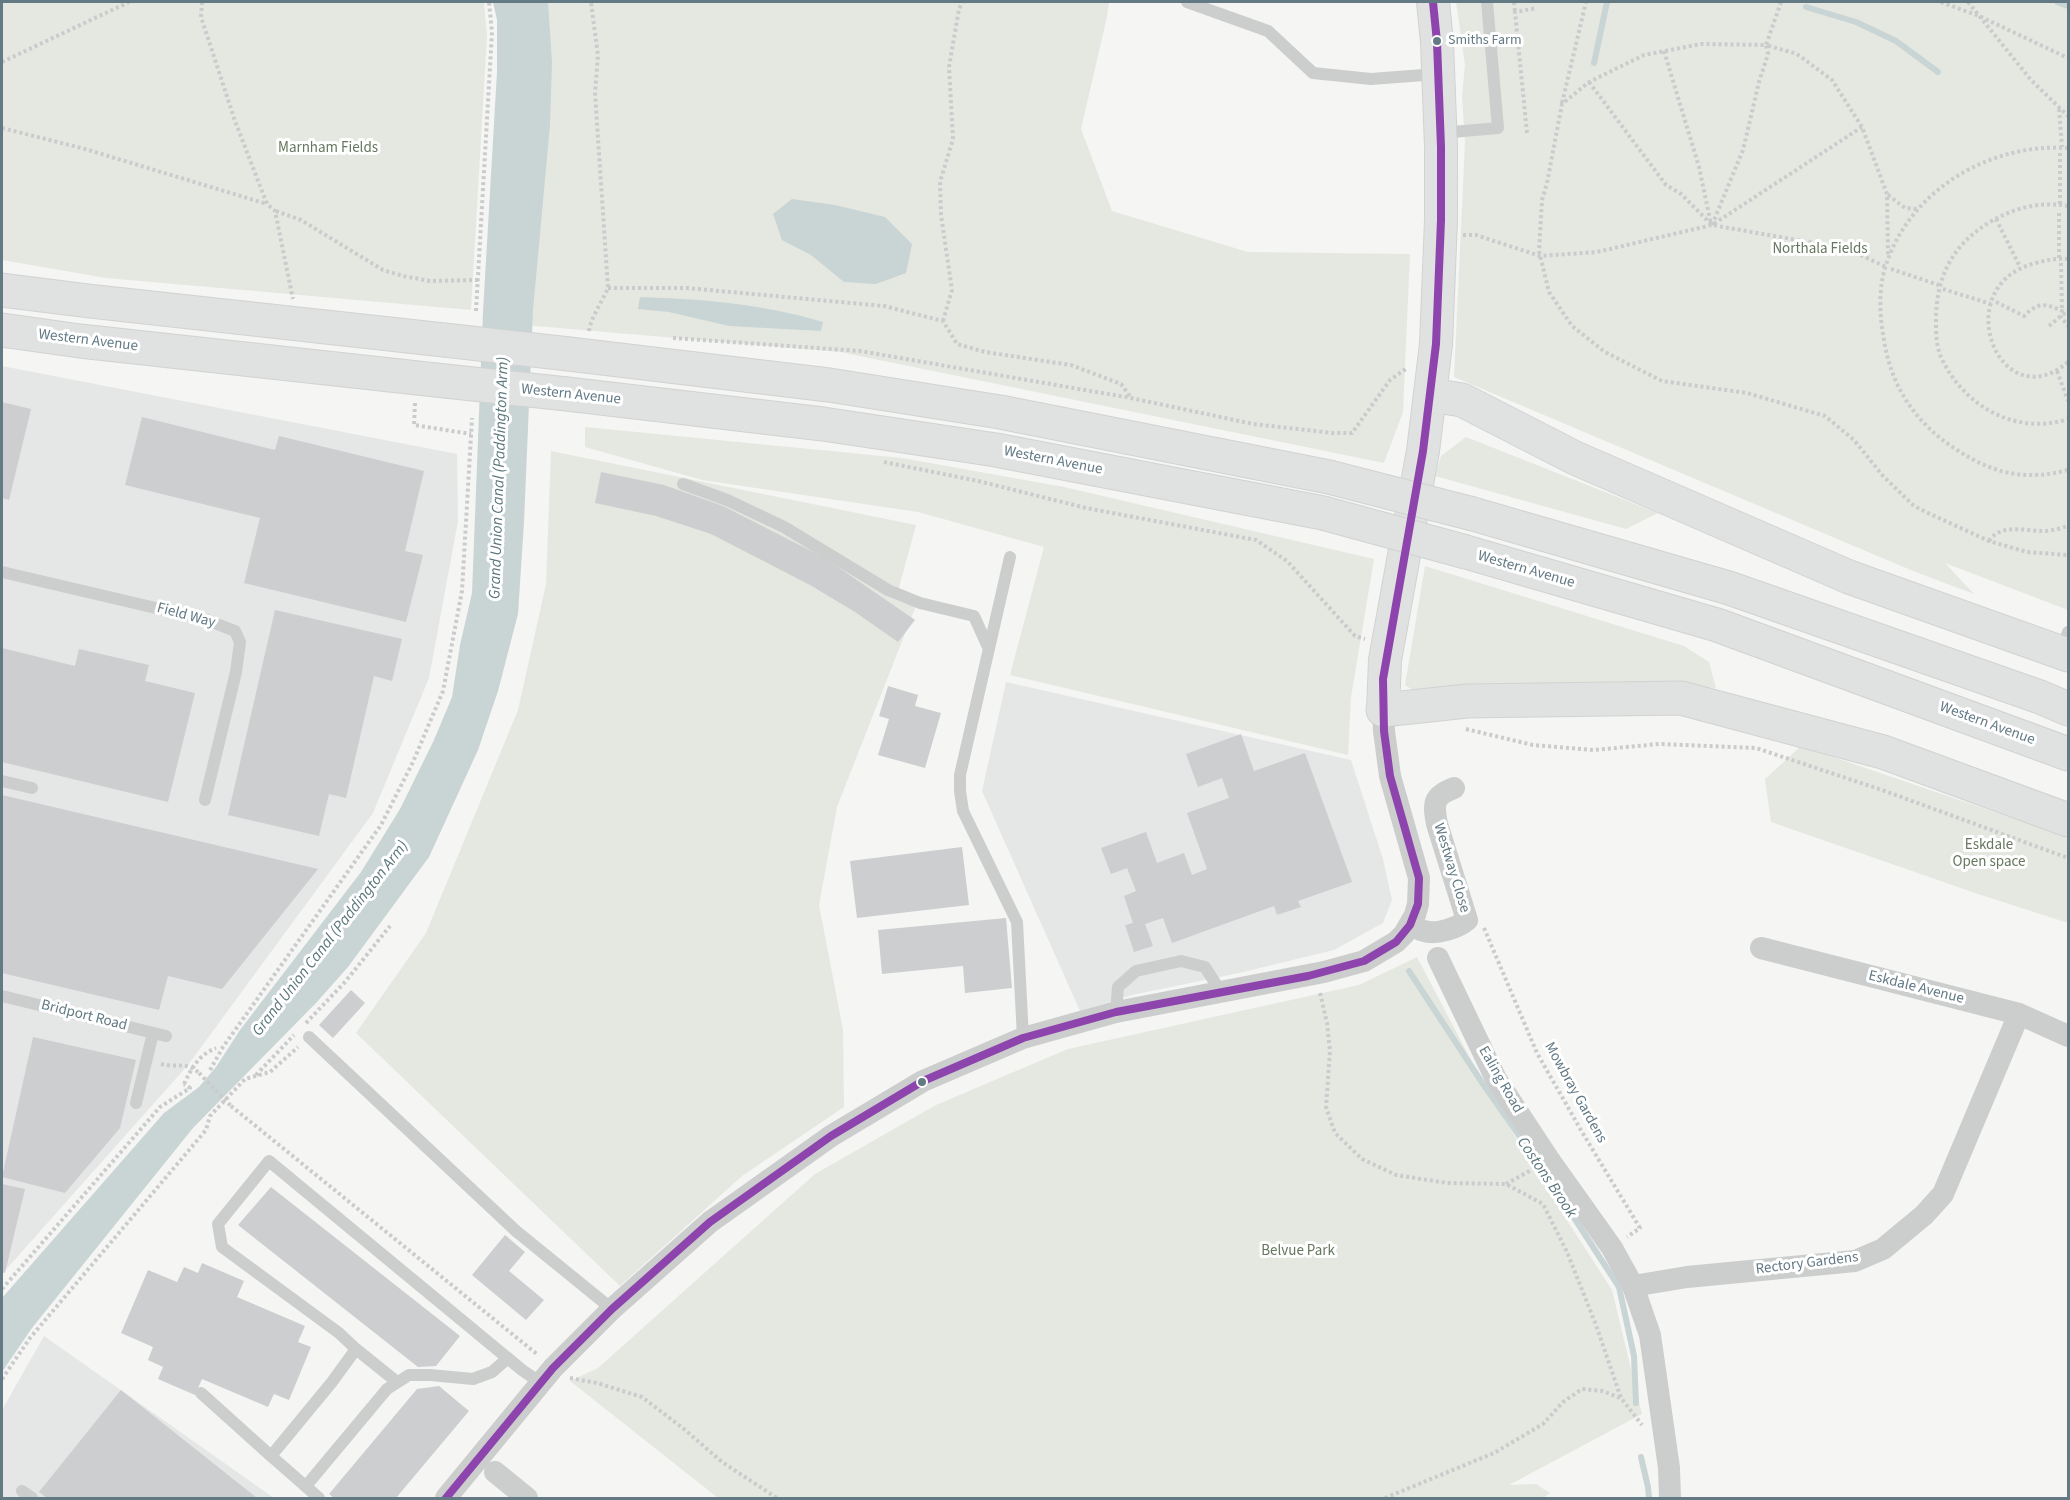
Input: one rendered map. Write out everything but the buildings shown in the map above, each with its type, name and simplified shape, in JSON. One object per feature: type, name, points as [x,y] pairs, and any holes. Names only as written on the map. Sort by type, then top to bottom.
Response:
[{"type":"highway","points":[[2,290],[444,340],[579,340],[829,386],[1000,412],[1329,477],[1473,514],[1729,588],[2059,704]]},
{"type":"highway","name":"Western Avenue","points":[[2,330],[80,341],[823,424],[996,450],[1323,513],[1466,552],[1717,626],[2068,754]]},
{"type":"highway","points":[[1431,395],[1462,400],[1575,458],[1849,577],[2066,647]]},
{"type":"highway","points":[[1875,682],[2068,773]]},
{"type":"highway","points":[[1383,710],[1467,701],[1681,698],[1883,752],[2068,820]]},
{"type":"street","points":[[446,1498],[541,1383],[612,1309],[710,1222],[831,1136],[923,1081],[1023,1038],[1116,1012],[1308,976],[1364,961],[1396,942],[1410,925],[1418,904],[1419,878],[1390,776],[1383,710],[1385,660],[1423,451],[1436,344],[1441,235],[1441,134],[1433,2]]},
{"type":"street","name":"Westway Close","points":[[1410,925],[1426,932],[1432,932],[1462,924],[1467,920],[1435,811],[1436,800],[1439,796],[1454,788]]},
{"type":"street","name":"Eskdale Avenue","points":[[1761,948],[2019,1014],[2068,1036]]},
{"type":"street","name":"Ealing Road","points":[[1438,958],[1496,1079],[1548,1158],[1612,1248],[1633,1286],[1650,1335],[1669,1468],[1670,1498]]},
{"type":"street","name":"Rectory Gardens","points":[[1633,1286],[1687,1277],[1855,1261],[1883,1249],[1924,1215],[1943,1194],[2019,1014]]},
{"type":"street","points":[[495,1472],[527,1498]]},
{"type":"lane","points":[[1187,2],[1268,31],[1313,73],[1371,79],[1439,73]]},
{"type":"lane","points":[[1441,134],[1498,128],[1487,2]]},
{"type":"lane","points":[[683,484],[727,500],[784,527],[888,590],[920,603],[974,616],[988,647]]},
{"type":"lane","points":[[1010,557],[960,775],[960,791],[963,811],[1017,922],[1023,1038]]},
{"type":"lane","name":"Field Way","points":[[2,572],[207,620],[235,631],[240,642],[236,672],[205,800]]},
{"type":"lane","points":[[2,781],[32,788]]},
{"type":"lane","points":[[1116,1012],[1118,987],[1136,971],[1180,962],[1205,967],[1221,992]]},
{"type":"lane","name":"Bridport Road","points":[[2,996],[166,1036]]},
{"type":"lane","points":[[136,1103],[153,1033]]},
{"type":"lane","points":[[309,1037],[516,1231],[612,1309]]},
{"type":"lane","points":[[397,1382],[339,1334],[222,1247],[218,1224],[268,1161],[541,1383]]},
{"type":"lane","points":[[271,1456],[356,1349]]},
{"type":"lane","points":[[306,1486],[387,1389],[397,1382],[409,1375],[473,1379],[492,1372],[508,1358]]},
{"type":"lane","points":[[201,1394],[319,1498]]},
{"type":"path","points":[[2,62],[129,2]]},
{"type":"path","points":[[202,2],[201,17],[204,28],[235,121],[267,204]]},
{"type":"path","points":[[476,311],[492,32],[489,2]]},
{"type":"path","points":[[579,340],[599,310],[608,288],[595,93],[598,56],[591,2]]},
{"type":"path","points":[[943,321],[952,290],[941,215],[940,182],[953,139],[949,67],[961,2]]},
{"type":"path","points":[[1514,2],[1527,133]]},
{"type":"path","points":[[1587,2],[1542,200],[1540,256],[1549,292],[1572,326],[1605,351],[1662,381],[1747,393],[1825,416],[1854,440],[1883,476],[1914,506],[1989,541],[2027,552],[2068,555]]},
{"type":"path","points":[[1712,225],[1743,150],[1768,54],[1766,45],[1781,2]]},
{"type":"path","points":[[1941,2],[1979,16],[2068,58]]},
{"type":"path","points":[[1968,2],[2031,80],[2068,117]]},
{"type":"path","points":[[1515,12],[1537,8]]},
{"type":"path","points":[[1562,104],[1589,82],[1644,55],[1701,44],[1766,45],[1797,54],[1832,80],[1863,127],[1887,194],[1890,247],[1888,268],[1882,279],[1880,316],[1885,352],[1892,374],[1905,399],[1922,423],[1941,440],[1991,470],[2034,477],[2068,471]]},
{"type":"path","points":[[1664,51],[1699,167],[1712,225]]},
{"type":"path","points":[[1589,82],[1666,185],[1681,194],[1712,225],[1848,249],[1888,268],[1939,285]]},
{"type":"path","points":[[2059,109],[2062,147]]},
{"type":"path","points":[[1441,235],[1476,235],[1540,256],[1597,252],[1712,225],[1863,127]]},
{"type":"path","points":[[2,128],[85,149],[267,204],[275,211],[301,220],[383,270],[430,281],[478,280]]},
{"type":"path","points":[[1887,261],[1899,234],[1917,209],[1945,185],[1982,162],[2030,149],[2068,148]]},
{"type":"path","points":[[2060,153],[2060,204]]},
{"type":"path","points":[[1887,194],[1905,208],[1917,209]]},
{"type":"path","points":[[2068,206],[2060,204],[2029,206],[2010,211],[1972,234],[1950,261],[1939,285],[1936,308],[1936,341],[1941,357],[1956,381],[1970,397],[1999,417],[2016,422],[2032,425],[2050,424],[2068,419]]},
{"type":"path","points":[[275,211],[293,302]]},
{"type":"path","points":[[2060,211],[2061,317],[2068,326]]},
{"type":"path","points":[[1996,219],[2019,267]]},
{"type":"path","points":[[2068,259],[2019,267],[1999,286],[1993,303],[1989,337],[1996,353],[2015,371],[2032,376],[2045,375],[2057,371],[2068,362]]},
{"type":"path","points":[[608,288],[687,288],[884,306],[943,321],[957,344],[985,352],[1071,365],[1121,384],[1131,398]]},
{"type":"path","points":[[1943,289],[1993,303],[2024,315],[2033,307],[2048,304],[2062,310]]},
{"type":"path","points":[[2049,326],[2068,310]]},
{"type":"path","points":[[672,338],[860,351],[1131,398],[1253,424],[1333,433],[1353,433],[1390,380],[1413,364]]},
{"type":"path","points":[[2057,371],[2068,401]]},
{"type":"path","points":[[415,402],[414,425],[471,434]]},
{"type":"path","points":[[210,1070],[223,1047],[381,825],[413,762],[443,691],[462,591],[472,418]]},
{"type":"path","points":[[879,461],[978,481],[1086,508],[1256,540],[1287,561],[1355,636],[1366,639]]},
{"type":"path","points":[[1989,541],[1994,534],[2003,530],[2047,531],[2068,526]]},
{"type":"path","points":[[1456,726],[1533,746],[1594,750],[1659,744],[1756,748],[1882,790],[2068,858]]},
{"type":"path","points":[[304,1025],[345,982],[390,926]]},
{"type":"path","name":"Mowbray Gardens","points":[[1487,931],[1537,1053],[1640,1228],[1612,1248]]},
{"type":"path","points":[[1318,984],[1327,1023],[1330,1051],[1326,1107],[1335,1133],[1362,1159],[1396,1175],[1447,1183],[1506,1184],[1543,1204],[1571,1262],[1621,1398],[1646,1433]]},
{"type":"path","points":[[256,1076],[296,1033]]},
{"type":"path","points":[[2,1379],[30,1338],[206,1130],[210,1116],[244,1079],[270,1072],[309,1037]]},
{"type":"path","points":[[2,1288],[160,1107],[190,1088],[184,1084],[200,1056],[223,1047]]},
{"type":"path","points":[[153,1062],[171,1066],[193,1065]]},
{"type":"path","points":[[193,1065],[231,1107],[539,1357]]},
{"type":"path","points":[[1506,1184],[1532,1170]]},
{"type":"path","points":[[564,1377],[597,1383],[642,1397],[722,1462],[777,1498]]},
{"type":"path","points":[[1385,1498],[1494,1453],[1543,1424],[1563,1402],[1582,1389],[1603,1391],[1621,1398]]},
{"type":"shaded area","points":[[2,366],[457,454],[458,521],[429,678],[373,813],[188,1065],[2,1274]]},
{"type":"shaded area","points":[[1006,682],[1351,760],[1383,859],[1392,900],[1383,923],[1334,950],[1132,995],[1080,1011],[982,791]]},
{"type":"shaded area","points":[[44,1336],[274,1498],[2,1498],[2,1410]]},
{"type":"green space","name":"Marnham Fields","points":[[2,2],[484,2],[487,36],[471,310],[106,278],[2,260]]},
{"type":"green space","points":[[536,2],[1109,2],[1081,129],[1112,211],[1248,252],[1410,254],[1403,412],[1384,463],[840,352],[524,325]]},
{"type":"green space","name":"Northala Fields","points":[[1456,2],[2068,2],[2068,610],[1945,563],[1974,594],[1913,571],[1454,377],[1465,142],[1462,96],[1465,65]]},
{"type":"green space","points":[[585,427],[902,458],[1064,487],[1374,559],[1351,697],[1348,755],[1010,675],[1044,547],[918,512],[702,480],[585,447]]},
{"type":"green space","points":[[1466,437],[1658,513],[1626,529],[1435,476],[1441,456]]},
{"type":"green space","points":[[551,451],[916,525],[897,595],[915,608],[837,807],[819,905],[843,1030],[844,1107],[742,1176],[620,1286],[356,1033],[426,933],[518,710],[546,584]]},
{"type":"green space","points":[[1425,566],[1684,646],[1709,662],[1716,688],[1681,686],[1416,692],[1405,685]]},
{"type":"green space","name":"Eskdale Open space","points":[[1801,746],[2068,837],[2068,923],[1771,822],[1765,779]]},
{"type":"green space","name":"Belvue Park","points":[[1417,957],[1484,1085],[1612,1290],[1642,1414],[1509,1485],[1536,1484],[1550,1493],[1543,1498],[718,1498],[570,1381],[598,1368],[815,1174],[936,1105],[1068,1049],[1359,985]]},
{"type":"water","name":"Grand Union Canal (Paddington Arm)","points":[[493,2],[548,2],[552,62],[550,125],[533,310],[518,614],[498,691],[478,750],[429,857],[348,967],[316,1003],[193,1128],[32,1328],[2,1372],[2,1298],[164,1113],[199,1087],[216,1067],[240,1030],[361,872],[400,809],[452,697],[460,645],[472,593],[483,312],[497,72],[497,20]]},
{"type":"water","points":[[792,199],[835,205],[885,217],[912,244],[906,273],[876,284],[844,282],[811,255],[782,240],[773,214]]},
{"type":"water","points":[[640,297],[733,304],[778,311],[823,322],[821,331],[729,326],[669,312],[638,309]]},
{"type":"waterway","points":[[1594,63],[1607,2]]},
{"type":"waterway","points":[[2057,2],[2068,6]]},
{"type":"waterway","points":[[1806,7],[1856,22],[1896,41],[1938,72]]},
{"type":"waterway","name":"Costons Brook","points":[[1409,971],[1530,1151]]},
{"type":"waterway","name":"Costons Brook","points":[[1543,1170],[1619,1287],[1634,1356],[1636,1403]]},
{"type":"waterway","name":"Costons Brook","points":[[1641,1457],[1649,1498]]},
{"type":"transit line","points":[[446,1498],[553,1368],[612,1309],[710,1222],[831,1136],[923,1081],[1023,1038],[1116,1012],[1308,976],[1364,961],[1396,942],[1410,925],[1418,904],[1419,878],[1390,776],[1384,731],[1383,679],[1423,451],[1436,344],[1441,220],[1441,147],[1433,2]]},
{"type":"place","name":"Smiths Farm","points":[[1437,41]]}]
